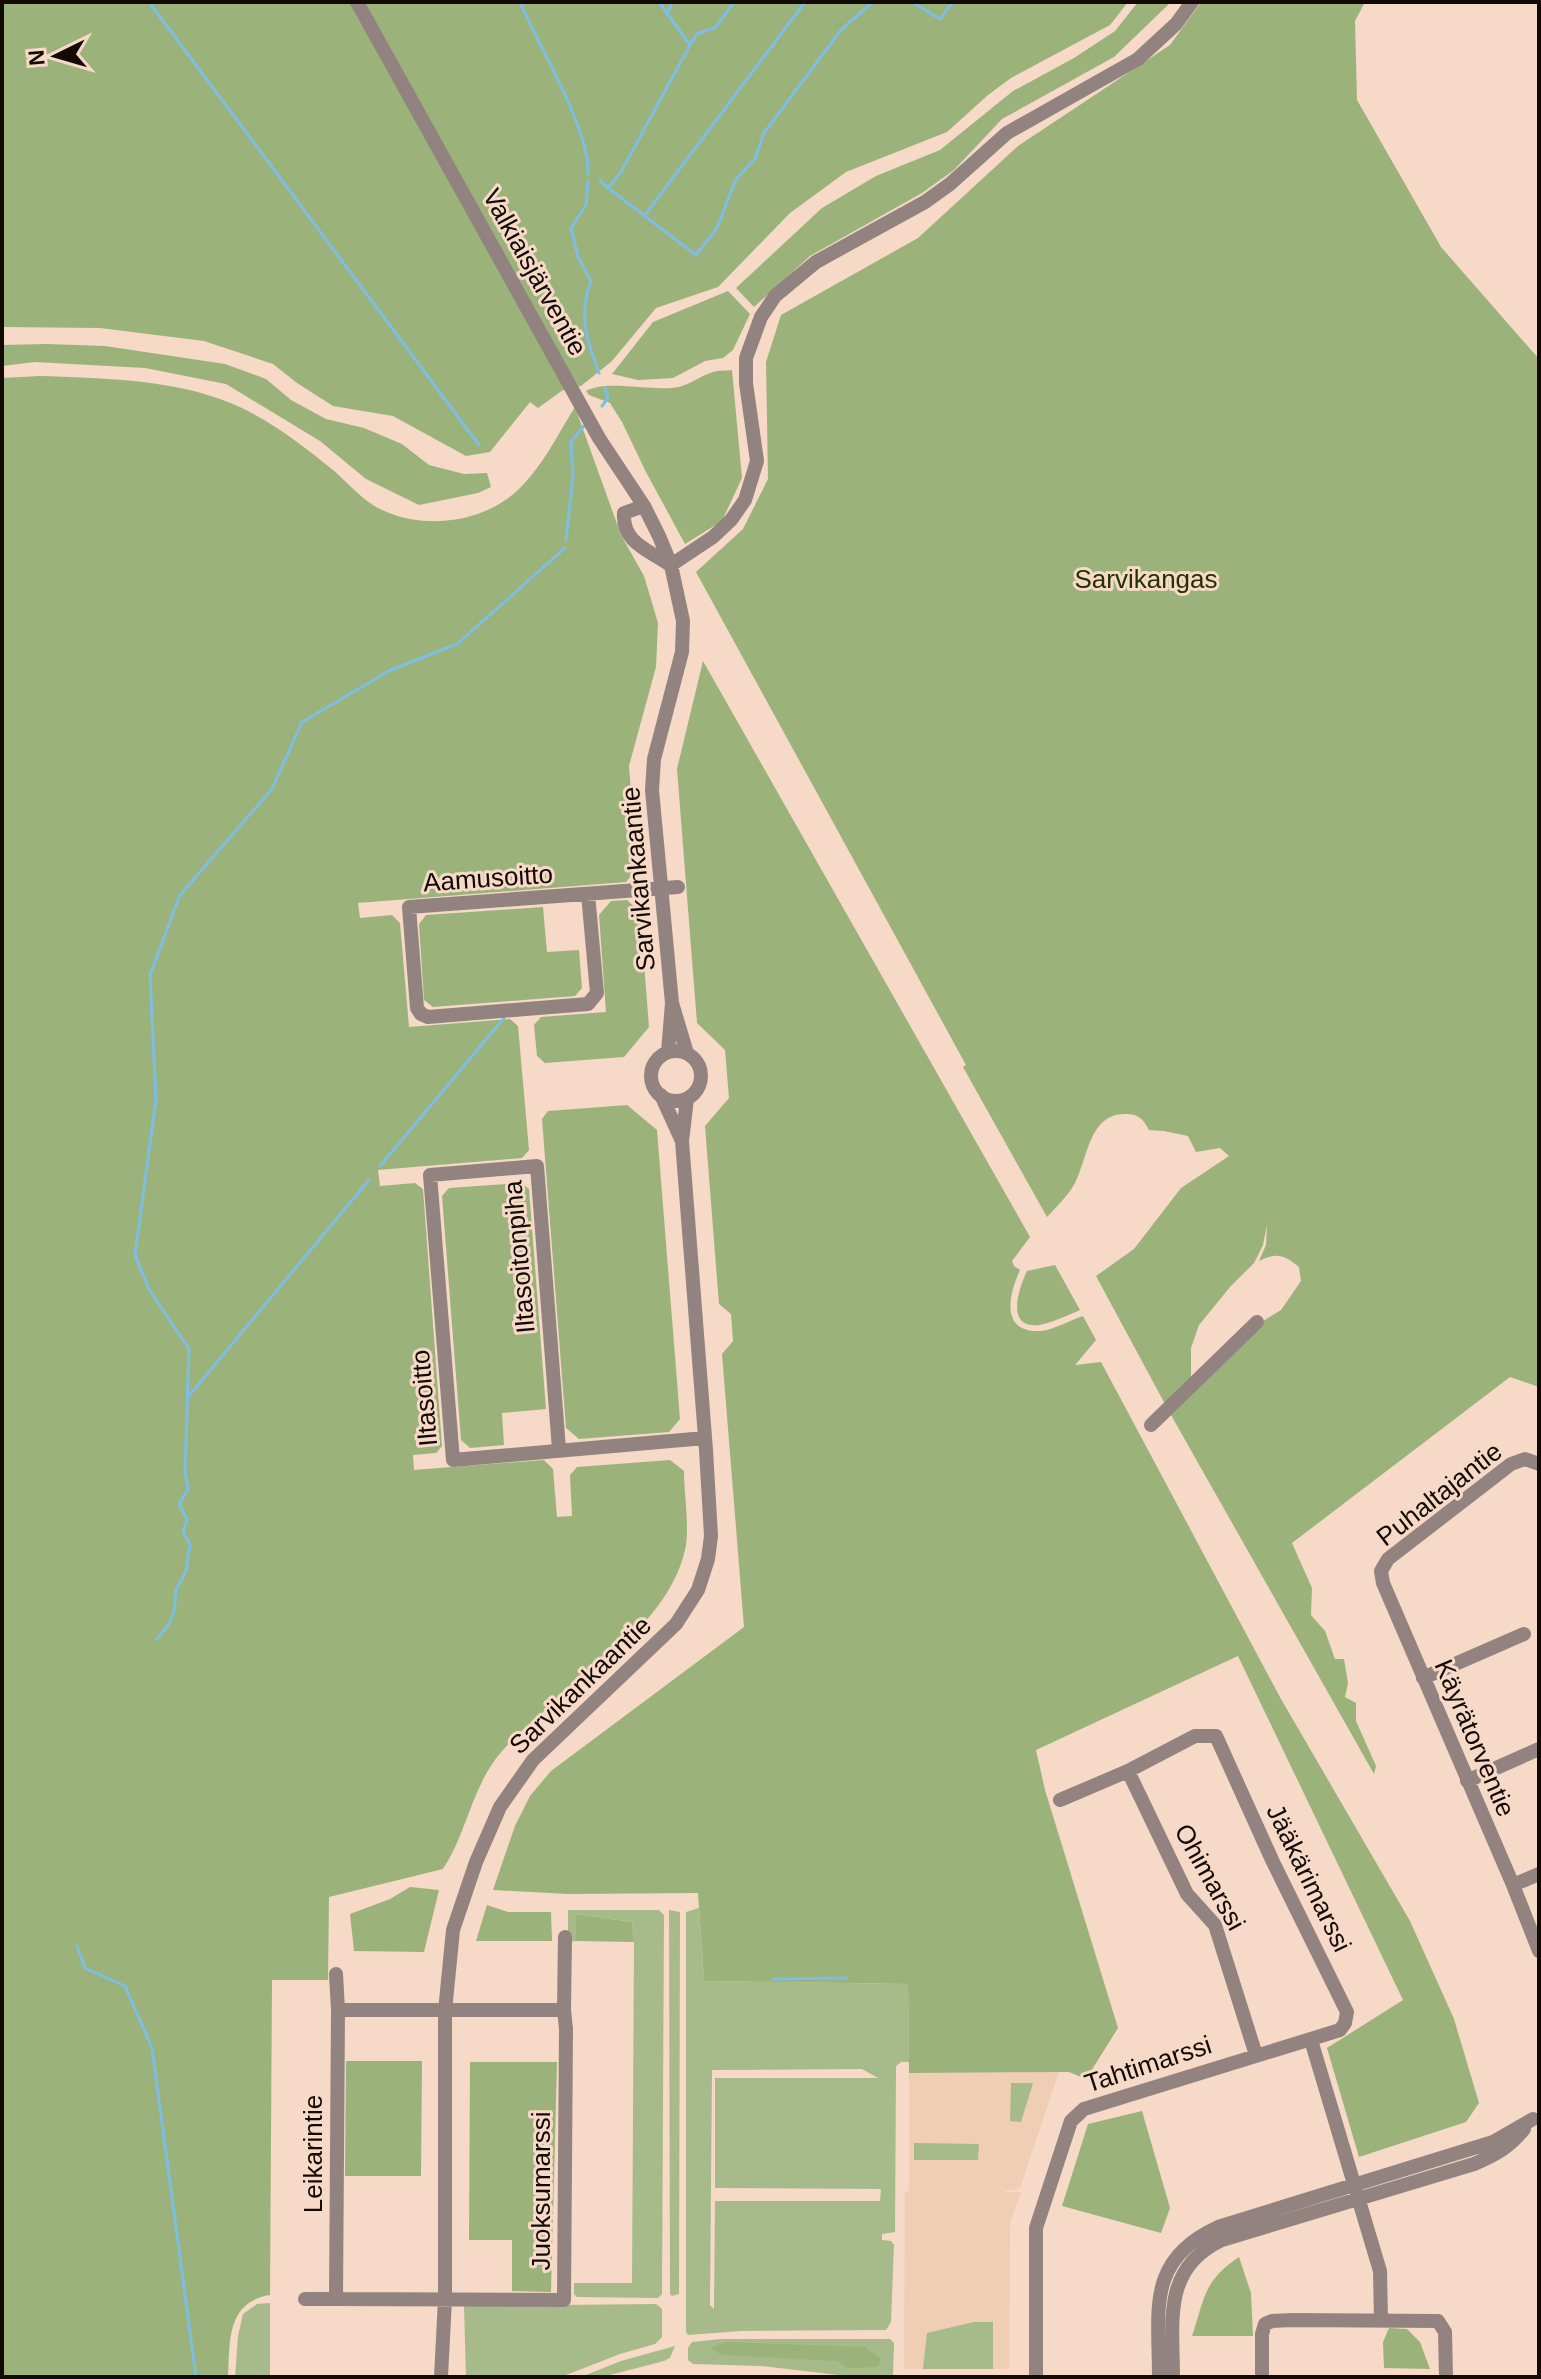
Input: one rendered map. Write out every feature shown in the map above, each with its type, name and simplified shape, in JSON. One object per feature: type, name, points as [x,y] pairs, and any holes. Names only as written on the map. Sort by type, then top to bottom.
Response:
[{"type":"street","name":"Valkiaisjärventie","points":[[357,2],[599,438],[644,506],[671,565]]},
{"type":"street","points":[[644,506],[624,513],[628,537],[671,565],[713,537],[731,520],[745,500],[757,461],[746,383],[746,358],[761,317],[775,296],[816,262],[925,202],[1007,133],[1138,59],[1176,24],[1192,2]]},
{"type":"street","name":"Sarvikankaantie","points":[[671,565],[683,621],[682,652],[654,759],[652,790],[672,1003],[668,1052],[660,1056],[651,1072],[655,1089],[661,1095],[682,1141]]},
{"type":"street","name":"Aamusoitto","points":[[588,894],[597,993],[588,1004],[428,1017],[421,1014],[417,1008],[409,907],[678,887]]},
{"type":"street","name":"Sarvikankaantie","points":[[444,2377],[445,2011],[453,1930],[476,1862],[500,1807],[533,1760],[666,1636],[698,1590],[708,1559],[711,1536],[705,1438],[682,1141],[687,1099],[695,1093],[702,1076],[695,1059],[687,1053],[672,1003]]},
{"type":"street","points":[[668,1052],[687,1053]]},
{"type":"street","points":[[661,1095],[673,1101],[687,1099]]},
{"type":"street","name":"Iltasoitonpiha","points":[[430,1175],[537,1166],[559,1449]]},
{"type":"street","name":"Iltasoitto","points":[[430,1175],[453,1460],[705,1438]]},
{"type":"street","points":[[1151,1425],[1257,1322]]},
{"type":"street","name":"Puhaltajantie","points":[[1383,1583],[1381,1571],[1388,1559],[1496,1475],[1520,1460],[1539,1464]]},
{"type":"street","name":"Käyrätorventie","points":[[1383,1583],[1539,1951]]},
{"type":"street","points":[[1423,1678],[1524,1634]]},
{"type":"street","name":"Jääkärimarssi","points":[[1060,1800],[1128,1771],[1195,1736],[1216,1736],[1273,1862],[1347,2012],[1340,2030],[1311,2040]]},
{"type":"street","points":[[1467,1781],[1539,1749]]},
{"type":"street","name":"Ohimarssi","points":[[1128,1771],[1187,1894],[1215,1925],[1256,2055]]},
{"type":"street","points":[[1513,1885],[1539,1874]]},
{"type":"street","name":"Juoksumarssi","points":[[445,2299],[564,2300],[565,1937]]},
{"type":"street","name":"Leikarintie","points":[[336,1974],[336,2299]]},
{"type":"street","points":[[338,2010],[564,2010]]},
{"type":"street","points":[[1311,2040],[1380,2271],[1381,2320]]},
{"type":"street","name":"Tahtimarssi","points":[[1036,2377],[1036,2228],[1074,2115],[1084,2109],[1311,2040]]},
{"type":"street","points":[[1173,2377],[1175,2292],[1179,2278],[1192,2260],[1208,2247],[1493,2142],[1536,2116]]},
{"type":"street","points":[[1159,2377],[1161,2287],[1182,2248],[1218,2227],[1357,2192]]},
{"type":"street","points":[[305,2299],[445,2299]]},
{"type":"street","points":[[1262,2377],[1262,2334],[1265,2324],[1269,2322],[1381,2320],[1434,2321],[1441,2324],[1445,2332],[1446,2377]]},
{"type":"shaded area","points":[[1059,2072],[1020,2188],[1002,2192],[1021,2192],[1010,2223],[1009,2369],[904,2369],[909,2073]]},
{"type":"green space","points":[[2,2],[1128,2],[1110,25],[1011,78],[947,132],[846,172],[790,213],[718,287],[656,308],[612,361],[581,386],[563,390],[538,408],[530,402],[490,452],[466,456],[393,416],[333,406],[273,364],[204,341],[100,328],[2,327]]},
{"type":"green space","points":[[1138,2],[1171,2],[1114,57],[1002,119],[954,170],[922,193],[810,256],[754,307],[736,288],[822,208],[876,176],[940,150],[1013,91],[1074,58],[1115,31]]},
{"type":"green space","name":"Sarvikangas","points":[[1201,2],[1365,2],[1355,21],[1357,100],[1441,247],[1539,359],[1539,1387],[1510,1377],[1292,1543],[1312,1588],[1311,1615],[1325,1631],[1335,1659],[1344,1659],[1348,1683],[1345,1697],[1356,1703],[1356,1721],[1376,1766],[1374,1774],[1171,1415],[1263,1321],[1281,1310],[1301,1281],[1299,1267],[1280,1256],[1259,1261],[1266,1245],[1267,1225],[1263,1245],[1254,1263],[1199,1325],[1191,1348],[1191,1377],[1165,1404],[1096,1276],[1134,1249],[1181,1188],[1229,1156],[1220,1148],[1196,1152],[1188,1136],[1149,1130],[1137,1116],[1114,1116],[1097,1129],[1075,1183],[1047,1217],[696,572],[743,529],[768,479],[766,362],[781,315],[918,238],[1018,146],[1170,45]]},
{"type":"green space","points":[[728,291],[750,314],[733,350],[723,358],[705,361],[673,378],[638,380],[612,374],[653,322]]},
{"type":"green space","points":[[2,345],[105,346],[225,364],[266,379],[291,400],[326,419],[364,428],[402,444],[429,465],[464,474],[487,473],[491,487],[478,493],[419,505],[366,479],[320,441],[226,384],[145,368],[35,362],[2,366]]},
{"type":"green space","points":[[732,370],[742,478],[722,521],[685,544],[610,403],[586,391],[606,386],[679,387],[713,372]]},
{"type":"green space","points":[[40,376],[154,383],[220,399],[265,420],[294,439],[374,506],[416,520],[454,520],[473,516],[507,499],[536,469],[575,407],[621,535],[644,576],[658,623],[656,667],[629,766],[637,869],[626,882],[358,903],[360,918],[392,915],[400,923],[409,1027],[510,1019],[518,1026],[529,1150],[522,1158],[378,1170],[380,1186],[415,1183],[423,1189],[442,1446],[436,1453],[413,1455],[414,1470],[544,1460],[553,1469],[557,1517],[572,1516],[570,1475],[577,1467],[670,1460],[684,1471],[685,1550],[674,1580],[634,1634],[526,1727],[493,1763],[443,1869],[329,1897],[328,1980],[272,1980],[270,2295],[256,2299],[238,2315],[231,2338],[228,2377],[2,2377],[2,378]]},
{"type":"green space","points":[[703,661],[1030,1237],[1012,1261],[1020,1270],[1011,1300],[1013,1319],[1018,1326],[1041,1331],[1083,1316],[1096,1340],[1075,1365],[1101,1362],[1281,1699],[1410,1921],[1454,2019],[1479,2103],[1466,2122],[1359,2157],[1327,2048],[1403,2000],[1238,1656],[1036,1750],[1045,1790],[1118,2028],[1086,2079],[1069,2072],[909,2073],[908,1984],[704,1981],[698,1893],[568,1894],[493,1890],[515,1826],[530,1796],[551,1771],[744,1627],[722,1354],[733,1341],[731,1314],[719,1304],[705,1126],[729,1098],[725,1050],[697,1023],[677,769]]},
{"type":"green space","points":[[627,900],[640,912],[649,1027],[624,1057],[545,1063],[537,1056],[534,1025],[541,1017],[606,1012],[599,915],[611,901]]},
{"type":"green space","points":[[543,907],[547,952],[579,950],[582,988],[575,996],[433,1007],[424,1000],[419,924],[426,915]]},
{"type":"green space","points":[[627,1105],[657,1130],[680,1419],[669,1432],[579,1439],[566,1428],[542,1119],[548,1111]]},
{"type":"green space","points":[[521,1183],[529,1189],[546,1409],[502,1413],[504,1445],[470,1448],[461,1440],[442,1196],[449,1188]]},
{"type":"green space","points":[[1055,1265],[1080,1310],[1044,1324],[1023,1322],[1017,1308],[1027,1271]]},
{"type":"green space","points":[[410,1887],[439,1890],[424,1952],[354,1951],[350,1914],[390,1899]]},
{"type":"green space","points":[[487,1905],[508,1912],[551,1912],[552,1941],[476,1941]]},
{"type":"green space","points":[[699,1908],[704,1981],[908,1984],[909,2062],[896,2066],[895,2232],[882,2234],[882,2240],[891,2241],[894,2245],[891,2322],[886,2330],[741,2331],[688,2335],[686,2332],[686,1912]],"holes":[[[862,2069],[878,2078],[715,2078],[715,2188],[881,2189],[880,2201],[715,2201],[714,2309],[710,2305],[712,2070]]]},
{"type":"green space","points":[[568,1910],[659,1910],[664,1915],[662,2294],[658,2298],[577,2297],[574,2294],[574,2283],[632,2283],[634,1942],[632,1922],[576,1914],[576,1941],[568,1942]]},
{"type":"green space","points":[[669,1910],[680,1912],[679,2294],[672,2296],[670,2294]]},
{"type":"green space","points":[[576,1914],[632,1922],[634,1942],[576,1941]]},
{"type":"green space","points":[[346,2061],[422,2061],[421,2176],[345,2176]]},
{"type":"green space","points":[[470,2062],[557,2062],[551,2292],[512,2291],[512,2240],[469,2240]]},
{"type":"green space","points":[[1011,2083],[1033,2083],[1021,2122],[1010,2121]]},
{"type":"green space","points":[[1142,2111],[1170,2208],[1161,2233],[1062,2206],[1088,2124]]},
{"type":"green space","points":[[914,2143],[979,2144],[978,2160],[914,2160]]},
{"type":"green space","points":[[1239,2257],[1251,2293],[1253,2336],[1192,2336],[1207,2291],[1218,2274]]},
{"type":"green space","points":[[270,2303],[270,2377],[235,2377],[243,2314],[257,2304]]},
{"type":"green space","points":[[656,2304],[662,2309],[662,2337],[655,2344],[561,2377],[466,2377],[464,2306]]},
{"type":"green space","points":[[974,2322],[993,2322],[993,2369],[923,2369],[927,2333]]},
{"type":"green space","points":[[1389,2328],[1407,2329],[1420,2342],[1430,2369],[1384,2368],[1383,2342]]},
{"type":"green space","points":[[721,2339],[890,2339],[894,2343],[893,2376],[855,2377],[761,2366],[693,2364],[688,2360],[688,2348],[692,2342]]},
{"type":"green space","points":[[725,2342],[865,2347],[881,2359],[877,2367],[848,2368],[837,2361],[722,2355],[710,2348]]},
{"type":"green space","points":[[675,2346],[670,2358],[664,2361],[602,2377],[581,2377],[621,2361]]},
{"type":"waterway","points":[[149,2],[479,445]]},
{"type":"waterway","points":[[520,2],[573,112],[587,156],[588,174]]},
{"type":"waterway","points":[[600,181],[608,188],[621,172],[690,45],[659,2]]},
{"type":"waterway","points":[[667,13],[673,2]]},
{"type":"waterway","points":[[690,45],[697,34],[716,27],[734,2]]},
{"type":"waterway","points":[[645,215],[805,2]]},
{"type":"waterway","points":[[608,188],[696,255],[717,228],[736,179],[755,159],[764,133],[841,30],[873,2]]},
{"type":"waterway","points":[[912,2],[940,19],[953,2]]},
{"type":"waterway","points":[[588,181],[586,205],[571,228],[578,257],[591,281],[585,316],[599,373]]},
{"type":"waterway","points":[[602,406],[608,398],[605,388]]},
{"type":"waterway","points":[[566,540],[573,477],[571,442],[584,426]]},
{"type":"waterway","points":[[391,670],[457,644],[565,548]]},
{"type":"waterway","points":[[157,1639],[174,1612],[176,1590],[186,1571],[190,1545],[183,1531],[187,1520],[179,1504],[188,1489],[185,1472],[189,1349],[149,1289],[135,1255],[156,1099],[150,975],[180,895],[272,789],[302,722],[389,671]]},
{"type":"waterway","points":[[380,1166],[504,1018]]},
{"type":"waterway","points":[[187,1398],[369,1180]]},
{"type":"waterway","points":[[77,1946],[85,1968],[125,1986],[152,2048],[196,2377]]},
{"type":"waterway","points":[[773,1979],[846,1978]]}]
